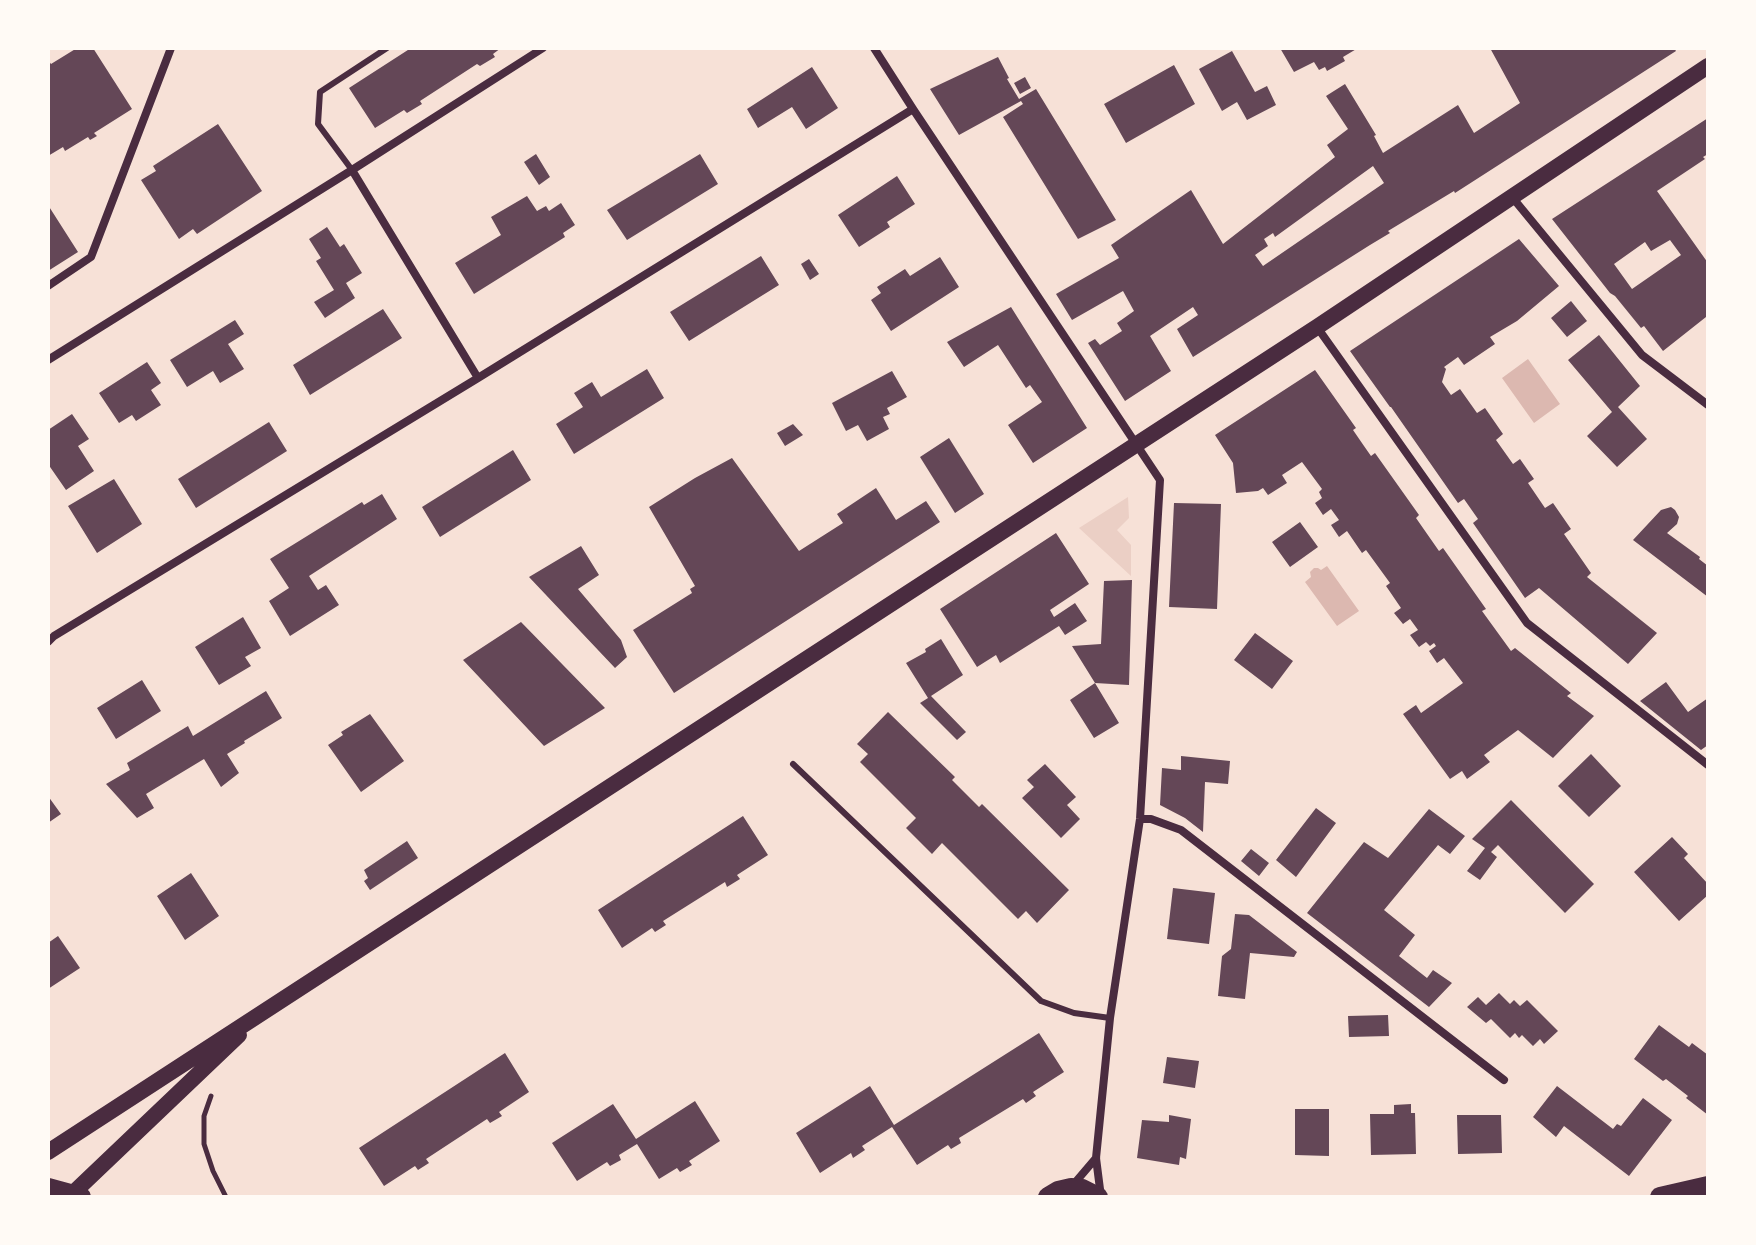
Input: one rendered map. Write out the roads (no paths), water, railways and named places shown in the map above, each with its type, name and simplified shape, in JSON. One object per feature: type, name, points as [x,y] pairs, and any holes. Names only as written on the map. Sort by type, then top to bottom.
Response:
[{"type":"main road","points":[[48,1152],[1317,327],[1708,66]]},
{"type":"main road","points":[[48,1188],[75,1196],[267,1009]]},
{"type":"main road","points":[[1660,1197],[1708,1186]]},
{"type":"main road","points":[[1048,1197],[1071,1188],[1100,1197]]},
{"type":"street","points":[[48,286],[91,257],[171,48]]},
{"type":"street","points":[[48,360],[543,48]]},
{"type":"street","points":[[874,48],[1160,480],[1140,819],[1110,1018],[1096,1158],[1100,1197]]},
{"type":"street","points":[[48,642],[913,109]]},
{"type":"street","points":[[352,170],[478,378]]},
{"type":"street","points":[[1511,197],[1642,355],[1708,405]]},
{"type":"street","points":[[1317,327],[1527,623],[1708,765]]},
{"type":"street","points":[[1140,819],[1151,819],[1181,830],[1504,1080]]},
{"type":"street","points":[[1071,1188],[1096,1158]]},
{"type":"lane","points":[[352,170],[318,124],[320,92],[387,48]]},
{"type":"lane","points":[[793,764],[1041,1001],[1074,1013],[1110,1018]]}]
